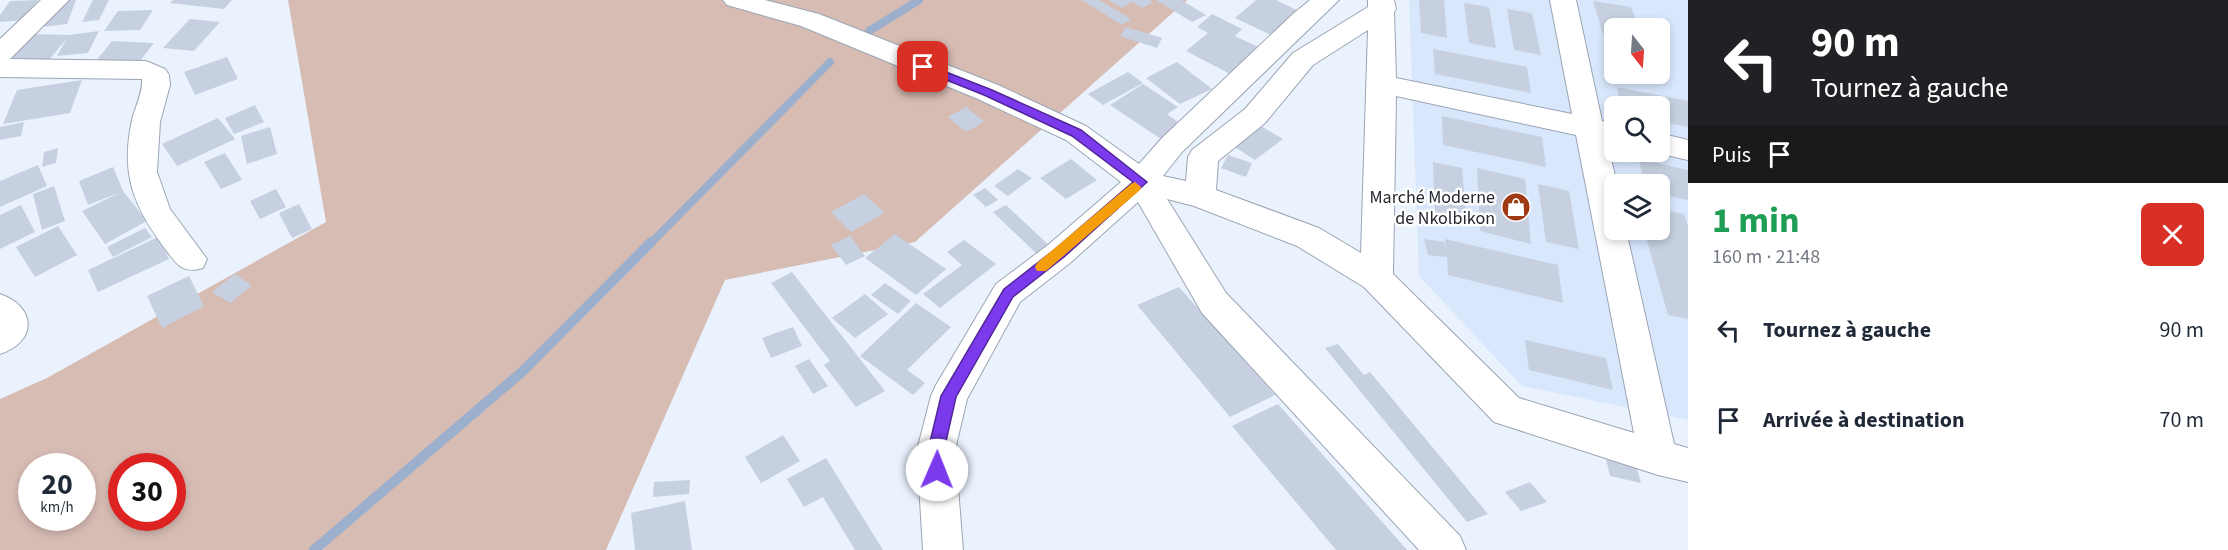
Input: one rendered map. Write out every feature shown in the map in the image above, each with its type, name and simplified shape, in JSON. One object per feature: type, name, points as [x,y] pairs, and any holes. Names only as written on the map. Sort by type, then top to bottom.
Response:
[{"type":"street","points":[[0,54],[56,0]]},
{"type":"street","points":[[736,0],[810,20],[988,92],[1076,133],[1141,182],[1214,303],[1446,550]]},
{"type":"street","points":[[943,550],[936,450],[948,396],[1008,293],[1059,254],[1141,182],[1172,145],[1303,19],[1326,0]]},
{"type":"street","points":[[1141,182],[1200,196],[1308,237],[1376,278],[1507,411],[1673,462],[1602,130],[1563,0]]},
{"type":"street","points":[[1200,196],[1203,157],[1255,116],[1303,59],[1382,5]]},
{"type":"street","points":[[1376,278],[1382,5]]},
{"type":"street","points":[[0,68],[146,70],[155,75],[156,85],[146,122],[142,171],[156,213],[191,259]]},
{"type":"street","points":[[1382,84],[1602,130]]},
{"type":"street","points":[[1670,146],[1688,150]]},
{"type":"street","points":[[0,308],[11,319],[9,333],[0,340]]},
{"type":"shaded area","points":[[288,0],[1187,0],[915,242],[725,280],[606,550],[0,550],[0,399],[47,378],[326,222]]},
{"type":"shaded area","name":"Marché Moderne de Nkolbikon","points":[[1409,0],[1688,0],[1688,420],[1522,386],[1419,276]]},
{"type":"building","points":[[38,0],[24,20],[0,22],[0,15],[10,1]]},
{"type":"building","points":[[54,0],[76,0],[67,24],[42,27]]},
{"type":"building","points":[[93,0],[109,0],[99,20],[82,22]]},
{"type":"building","points":[[173,0],[232,0],[224,9],[170,3]]},
{"type":"building","points":[[1082,0],[1099,0],[1131,19],[1122,25]]},
{"type":"building","points":[[1108,0],[1149,0],[1153,2],[1142,8],[1133,2],[1122,8]]},
{"type":"building","points":[[1156,0],[1181,0],[1206,15],[1192,22]]},
{"type":"building","points":[[1256,0],[1276,0],[1301,12],[1273,36],[1235,18]]},
{"type":"building","points":[[1419,0],[1444,0],[1447,38],[1421,33]]},
{"type":"building","points":[[1593,1],[1631,7],[1635,18],[1604,18],[1604,37]]},
{"type":"building","points":[[1464,3],[1489,7],[1496,48],[1469,43]]},
{"type":"building","points":[[1507,9],[1532,13],[1541,55],[1514,50]]},
{"type":"building","points":[[153,10],[140,30],[104,31],[118,11]]},
{"type":"building","points":[[1212,14],[1242,29],[1235,36],[1260,48],[1230,74],[1186,51],[1208,33],[1197,27]]},
{"type":"building","points":[[190,19],[220,22],[194,51],[163,48]]},
{"type":"building","points":[[1126,27],[1162,38],[1157,48],[1120,36]]},
{"type":"building","points":[[99,31],[88,53],[57,56],[67,38],[49,60],[11,59],[33,34],[69,35]]},
{"type":"building","points":[[112,41],[154,43],[139,62],[96,61]]},
{"type":"building","points":[[1433,49],[1527,67],[1531,93],[1435,74]]},
{"type":"building","points":[[227,57],[238,79],[195,95],[184,72]]},
{"type":"building","points":[[1177,62],[1212,89],[1180,104],[1146,78]]},
{"type":"building","points":[[1128,72],[1143,83],[1103,105],[1088,94]]},
{"type":"building","points":[[82,80],[70,113],[3,124],[17,90]]},
{"type":"building","points":[[1143,84],[1178,107],[1167,114],[1182,125],[1161,139],[1110,105]]},
{"type":"building","points":[[1617,87],[1663,96],[1619,96]]},
{"type":"building","points":[[1670,97],[1688,101],[1688,127],[1670,123]]},
{"type":"building","points":[[255,105],[264,122],[234,134],[225,118]]},
{"type":"building","points":[[966,107],[984,122],[966,132],[948,117]]},
{"type":"building","points":[[1442,116],[1542,137],[1546,167],[1443,145]]},
{"type":"building","points":[[218,118],[235,139],[177,166],[162,144]]},
{"type":"building","points":[[24,122],[21,136],[0,140],[0,127]]},
{"type":"building","points":[[1254,122],[1283,139],[1255,160],[1227,142]]},
{"type":"building","points":[[270,127],[277,154],[247,164],[241,136]]},
{"type":"building","points":[[58,148],[56,163],[42,167],[44,152]]},
{"type":"building","points":[[225,153],[242,180],[221,189],[204,162]]},
{"type":"building","points":[[1228,155],[1252,163],[1246,177],[1221,168]]},
{"type":"building","points":[[1071,159],[1097,180],[1066,199],[1040,178]]},
{"type":"building","points":[[1433,162],[1462,168],[1467,224],[1435,217]]},
{"type":"building","points":[[1640,162],[1652,162],[1688,170],[1688,200],[1670,196],[1670,174],[1642,174]]},
{"type":"building","points":[[38,165],[47,186],[0,207],[0,181]]},
{"type":"building","points":[[113,167],[123,191],[147,221],[105,244],[82,211],[121,192],[88,205],[79,181]]},
{"type":"building","points":[[1477,168],[1525,179],[1531,244],[1480,231]]},
{"type":"building","points":[[1018,169],[1032,178],[1008,196],[994,186]]},
{"type":"building","points":[[1538,184],[1569,191],[1579,249],[1546,242]]},
{"type":"building","points":[[54,186],[65,221],[42,230],[33,194]]},
{"type":"building","points":[[985,188],[998,200],[986,207],[973,195]]},
{"type":"building","points":[[276,189],[286,207],[260,219],[250,201]]},
{"type":"building","points":[[864,194],[885,213],[851,232],[831,212]]},
{"type":"building","points":[[299,204],[312,229],[292,238],[279,213]]},
{"type":"building","points":[[21,205],[35,232],[0,249],[0,215]]},
{"type":"building","points":[[1006,205],[1053,249],[1039,256],[993,212]]},
{"type":"building","points":[[1670,211],[1684,214],[1688,226],[1688,319],[1668,315],[1647,240],[1670,240]]},
{"type":"building","points":[[58,226],[77,255],[35,277],[16,247]]},
{"type":"building","points":[[145,228],[152,237],[113,257],[107,247]]},
{"type":"building","points":[[895,234],[946,269],[916,295],[865,258]]},
{"type":"building","points":[[850,236],[865,256],[846,265],[831,245]]},
{"type":"building","points":[[158,237],[169,259],[98,292],[88,270]]},
{"type":"building","points":[[1424,239],[1444,242],[1446,251],[1445,239],[1558,265],[1563,303],[1448,275],[1447,257],[1428,255]]},
{"type":"building","points":[[964,240],[996,264],[940,308],[923,294],[962,265],[947,252]]},
{"type":"building","points":[[792,272],[885,391],[856,407],[824,365],[830,361],[771,283]]},
{"type":"building","points":[[235,274],[252,286],[230,303],[212,292]]},
{"type":"building","points":[[189,276],[204,306],[162,328],[147,296]]},
{"type":"building","points":[[885,283],[911,301],[898,314],[871,295]]},
{"type":"building","points":[[1179,287],[1275,395],[1230,417],[1137,305]]},
{"type":"building","points":[[865,294],[888,314],[855,338],[832,318]]},
{"type":"building","points":[[916,303],[951,327],[907,370],[925,383],[913,395],[860,356]]},
{"type":"building","points":[[793,327],[802,346],[771,358],[762,338]]},
{"type":"building","points":[[1525,340],[1606,358],[1613,390],[1529,370]]},
{"type":"building","points":[[1338,344],[1364,375],[1370,372],[1488,514],[1467,522],[1325,348]]},
{"type":"building","points":[[809,359],[828,386],[813,394],[795,366]]},
{"type":"building","points":[[1278,404],[1407,550],[1336,550],[1232,426]]},
{"type":"building","points":[[783,435],[800,461],[761,483],[745,457]]},
{"type":"building","points":[[826,458],[883,550],[855,550],[823,497],[804,507],[787,479]]},
{"type":"building","points":[[1606,459],[1636,465],[1641,483],[1610,476]]},
{"type":"building","points":[[690,480],[689,494],[653,497],[654,482]]},
{"type":"building","points":[[1530,482],[1547,502],[1521,511],[1505,492]]},
{"type":"building","points":[[685,501],[692,550],[635,550],[631,513]]},
{"type":"waterway","points":[[869,31],[919,0]]},
{"type":"waterway","points":[[650,244],[830,62]]},
{"type":"waterway","points":[[314,550],[523,371],[651,242]]},
{"type":"slow traffic","points":[[1042,267],[1135,187]]},
{"type":"place","name":"Marché Moderne de Nkolbikon","points":[[1516,207]]},
{"type":"route","points":[[923,67],[988,92],[1076,133],[1141,182],[1059,254],[1008,293],[974,355],[948,396],[936,450],[937,470]]}]
